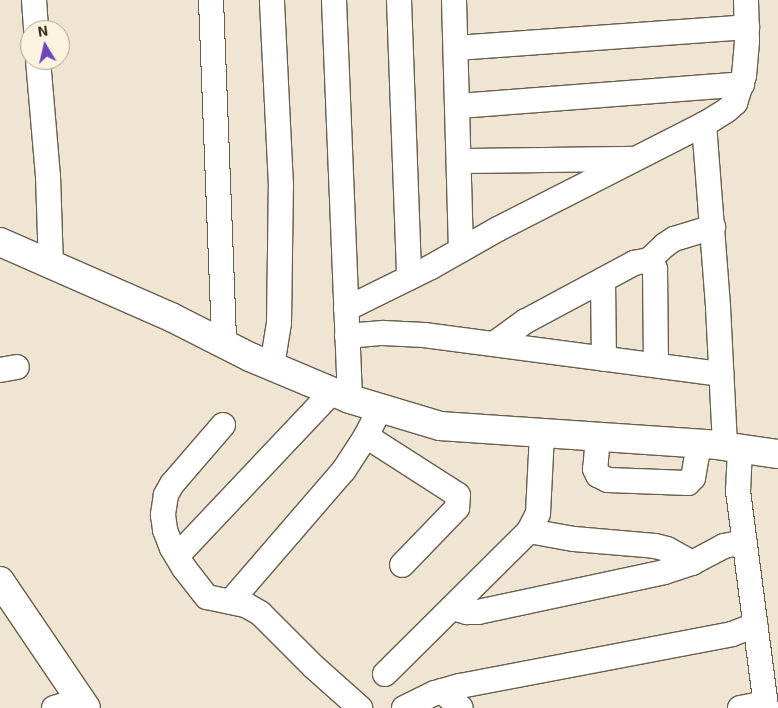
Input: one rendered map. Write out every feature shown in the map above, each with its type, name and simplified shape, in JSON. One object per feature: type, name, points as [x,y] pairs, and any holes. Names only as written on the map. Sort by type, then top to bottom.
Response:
[{"type":"main road","points":[[0,242],[171,317],[272,366],[341,395],[440,426],[721,446],[778,454]]},
{"type":"main road","points":[[0,581],[83,704]]},
{"type":"street","points":[[34,0],[35,20]]},
{"type":"street","points":[[211,0],[224,344]]},
{"type":"street","points":[[272,0],[281,186],[279,323],[272,366]]},
{"type":"street","points":[[177,556],[341,395],[348,336],[334,0]]},
{"type":"street","points":[[399,0],[410,278]]},
{"type":"street","points":[[454,0],[459,106],[461,250]]},
{"type":"street","points":[[346,309],[410,278],[498,229],[704,124],[735,103],[742,84],[747,27],[746,0]]},
{"type":"street","points":[[456,48],[747,27]]},
{"type":"street","points":[[39,70],[48,176],[51,265]]},
{"type":"street","points":[[459,106],[742,84]]},
{"type":"street","points":[[704,124],[713,227],[721,374],[721,446],[738,491],[766,705],[740,708]]},
{"type":"street","points":[[460,161],[634,159]]},
{"type":"street","points":[[494,344],[526,321],[634,263],[648,260],[674,240],[713,227]]},
{"type":"street","points":[[648,260],[655,269],[656,365]]},
{"type":"street","points":[[603,280],[604,359]]},
{"type":"street","points":[[348,336],[410,334],[721,374]]},
{"type":"street","points":[[230,602],[344,470],[366,436],[380,408]]},
{"type":"street","points":[[223,425],[172,484],[166,494],[163,514],[165,530],[177,556],[198,588],[207,597],[246,605],[260,613],[360,708]]},
{"type":"street","points":[[385,674],[529,531],[538,513],[542,433]]},
{"type":"street","points":[[366,436],[458,495],[456,508],[402,565]]},
{"type":"street","points":[[598,437],[595,468],[598,475],[608,480],[688,483],[721,446]]},
{"type":"street","points":[[529,531],[574,539],[655,546],[692,563]]},
{"type":"street","points":[[452,608],[467,612],[489,610],[664,572],[692,563],[724,546],[745,542]]},
{"type":"street","points":[[404,708],[442,691],[732,634],[755,625]]},
{"type":"street","points":[[442,691],[461,708]]},
{"type":"street","points":[[54,708],[83,704]]}]
